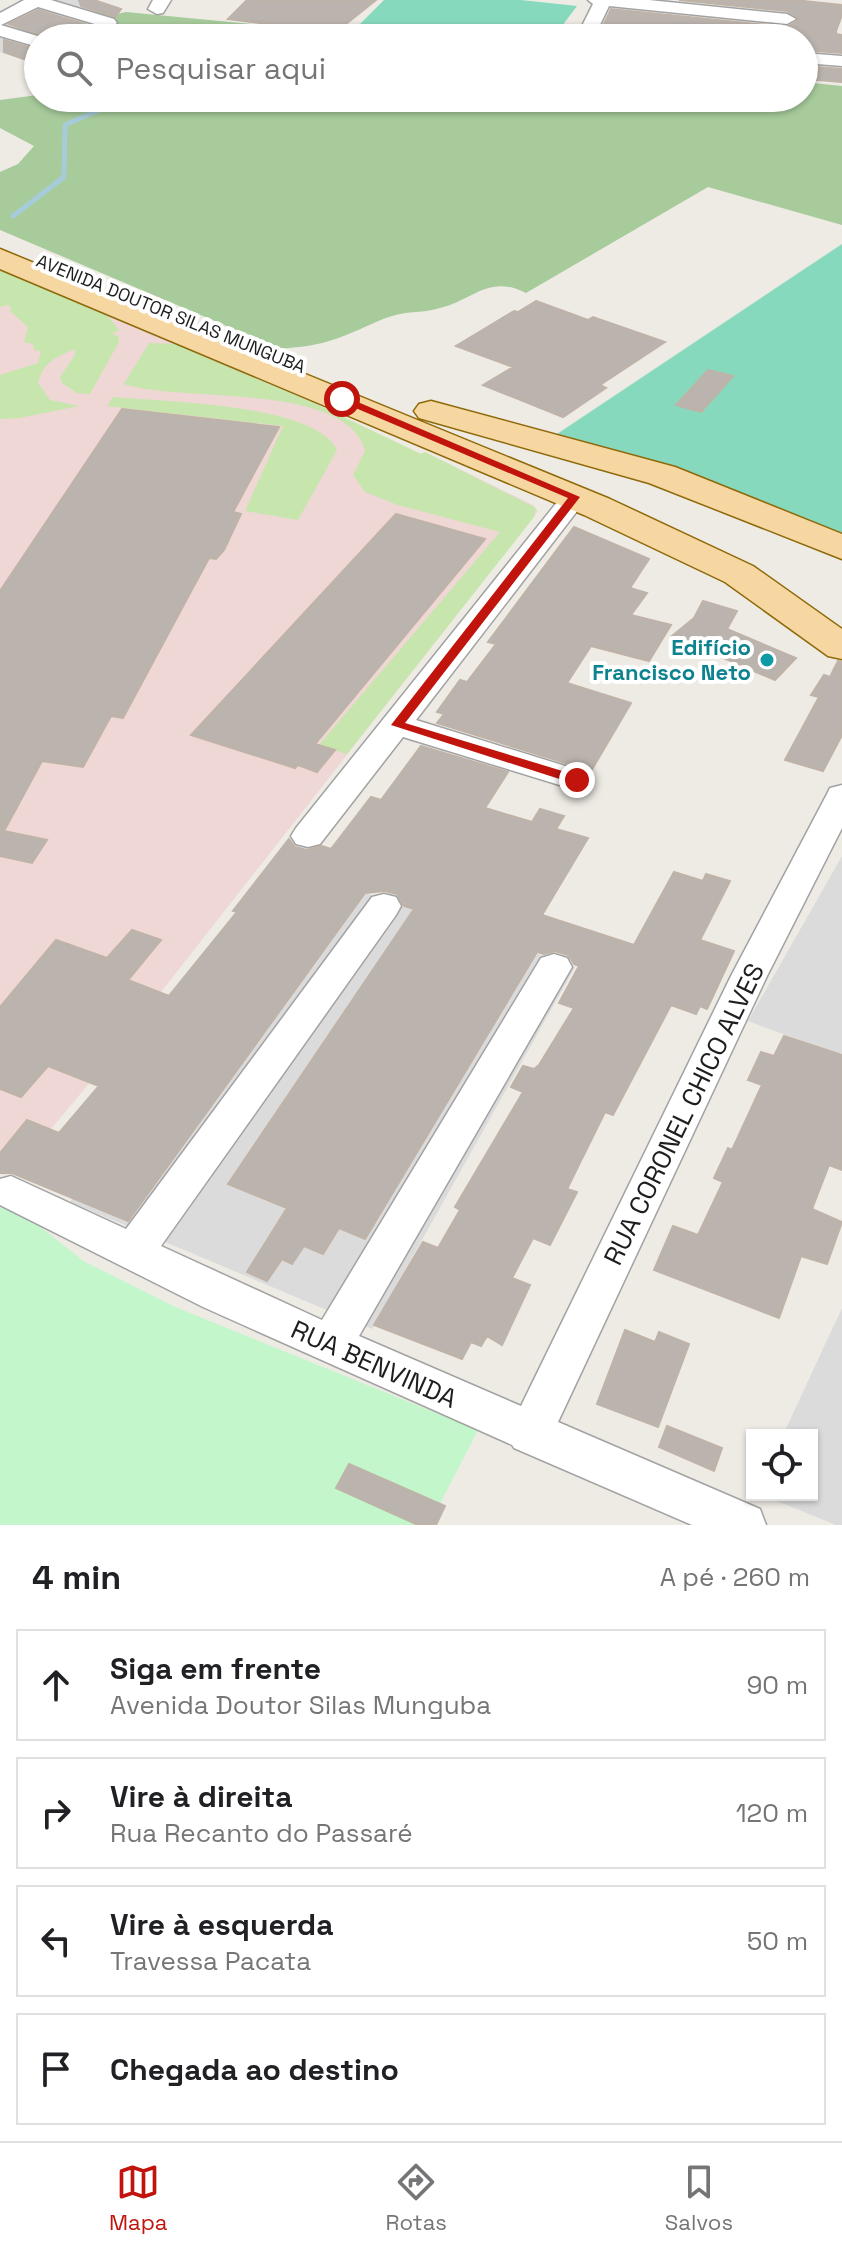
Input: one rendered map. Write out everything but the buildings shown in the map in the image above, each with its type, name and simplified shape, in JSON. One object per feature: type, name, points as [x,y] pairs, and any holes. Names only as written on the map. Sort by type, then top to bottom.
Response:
[{"type":"main road","name":"AVENIDA DOUTOR SILAS MUNGUBA","points":[[4,252],[359,391],[662,475],[842,548]]},
{"type":"main road","name":"AVENIDA DOUTOR SILAS MUNGUBA","points":[[4,252],[575,497],[739,574],[842,647]]},
{"type":"main road","points":[[359,391],[633,493],[842,579]]},
{"type":"main road","points":[[739,574],[842,617]]},
{"type":"street","points":[[0,8],[14,0]]},
{"type":"street","points":[[0,20],[35,0],[108,23]]},
{"type":"street","points":[[597,0],[787,19]]},
{"type":"street","points":[[592,24],[603,1]]},
{"type":"street","points":[[0,30],[24,38]]},
{"type":"street","points":[[818,59],[842,61]]},
{"type":"street","points":[[308,836],[575,497]]},
{"type":"street","points":[[397,725],[577,780]]},
{"type":"street","name":"RUA CORONEL CHICO ALVES","points":[[530,1434],[749,976],[842,796]]},
{"type":"street","points":[[134,1251],[384,906]]},
{"type":"street","points":[[331,1344],[554,967]]},
{"type":"street","name":"RUA BENVINDA","points":[[11,1192],[218,1294],[530,1434],[743,1525]]},
{"type":"shaded area","points":[[32,0],[93,0],[117,7],[110,24],[24,24],[24,60],[0,52],[0,17]]},
{"type":"shaded area","points":[[0,270],[314,403],[421,454],[425,452],[533,505],[538,511],[96,1075],[17,1170],[5,1175],[0,1174]]},
{"type":"shaded area","points":[[842,856],[842,1056],[748,1021]]},
{"type":"shaded area","points":[[311,874],[575,967],[372,1329],[70,1202]]},
{"type":"shaded area","points":[[842,1308],[842,1525],[777,1501],[818,1501],[818,1429],[786,1429]]},
{"type":"green space","points":[[384,0],[521,0],[577,6],[564,24],[360,24]]},
{"type":"green space","points":[[126,12],[252,24],[114,24],[112,15]]},
{"type":"green space","points":[[818,83],[842,86],[842,225],[708,187],[526,293],[502,286],[491,287],[434,310],[392,316],[337,338],[281,349],[0,230],[0,172],[18,164],[34,146],[0,128],[0,100],[24,97],[24,112],[818,112]]},
{"type":"green space","points":[[842,244],[842,535],[554,436]]},
{"type":"green space","points":[[0,270],[107,315],[119,330],[112,334],[118,336],[119,342],[90,394],[77,393],[62,383],[60,377],[75,355],[75,349],[56,358],[43,370],[38,383],[50,400],[79,406],[0,419],[0,375],[38,363],[41,351],[34,350],[33,344],[24,342],[28,327],[9,310],[12,308],[8,305],[0,307]]},
{"type":"green space","points":[[149,343],[175,344],[314,403],[421,454],[425,452],[536,508],[534,517],[347,754],[319,745],[500,532],[398,505],[365,492],[353,475],[365,451],[352,429],[328,414],[296,404],[258,398],[124,384]]},
{"type":"green space","points":[[113,397],[269,414],[323,434],[337,450],[298,520],[245,511],[283,426],[107,406]]},
{"type":"green space","points":[[0,1195],[85,1262],[173,1306],[478,1430],[429,1525],[0,1525]]},
{"type":"waterway","points":[[284,24],[291,20]]},
{"type":"waterway","points":[[13,216],[64,177],[65,125],[94,112]]},
{"type":"place","name":"Edifício Francisco Neto","points":[[767,660]]},
{"type":"route","points":[[342,399],[575,497],[397,725],[577,780]]}]
